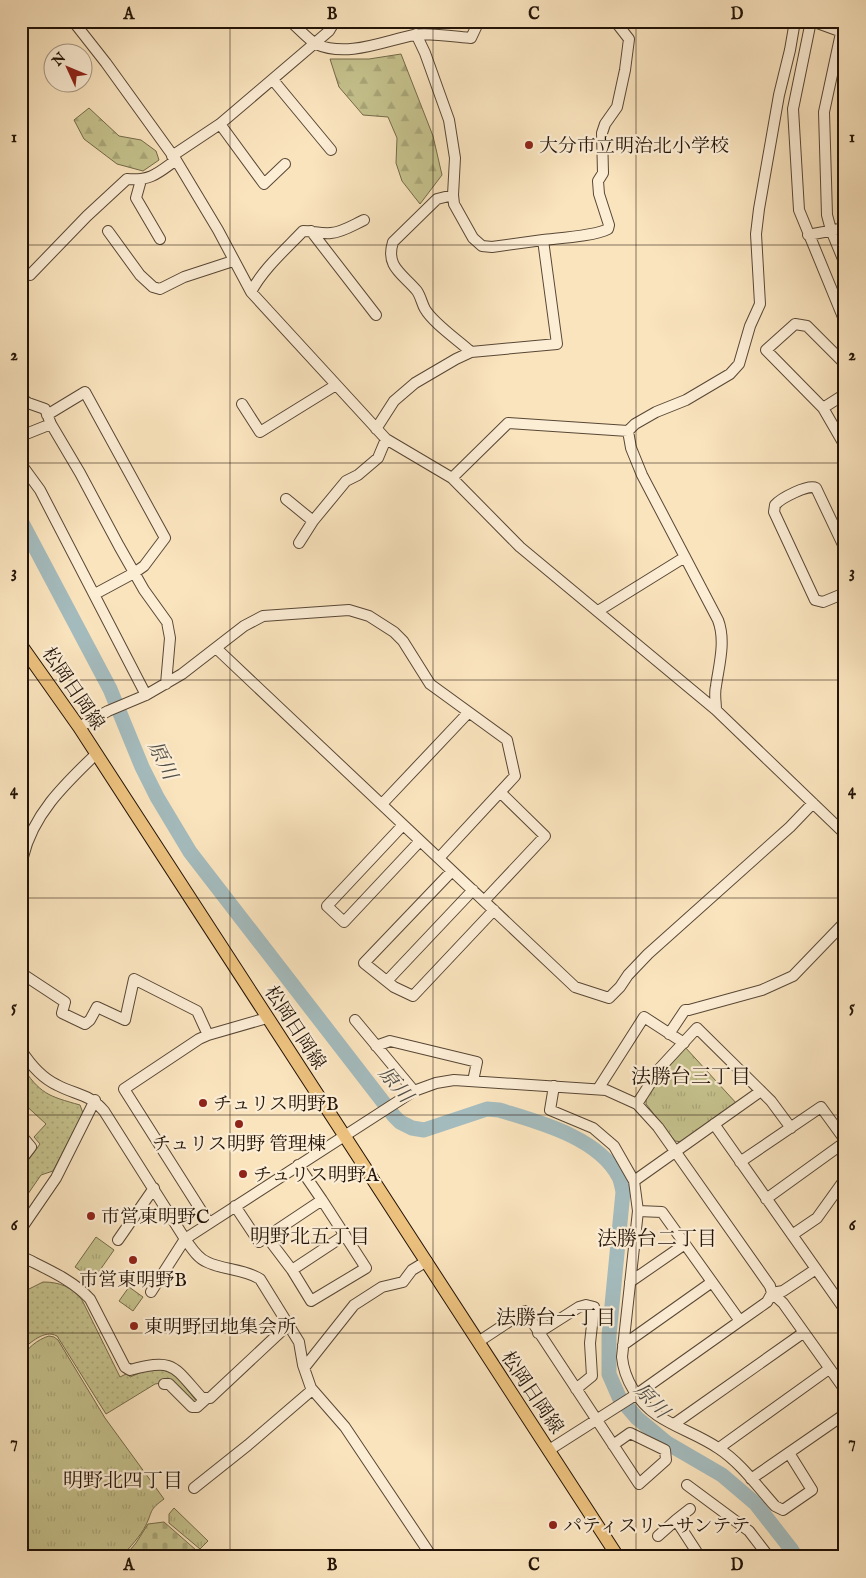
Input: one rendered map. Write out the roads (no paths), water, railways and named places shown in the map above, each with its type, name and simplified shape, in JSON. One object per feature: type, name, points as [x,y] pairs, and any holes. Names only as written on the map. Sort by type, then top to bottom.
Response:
[{"type":"main road","name":"松岡日岡線","points":[[22,648],[79,728],[618,1557]]},
{"type":"street","points":[[74,21],[174,158],[218,230],[251,292],[376,429],[386,439],[452,478],[520,547],[716,710],[845,834]]},
{"type":"street","points":[[290,21],[315,43],[336,49],[387,43],[416,34],[471,38],[479,21]]},
{"type":"street","points":[[30,275],[87,216],[128,179],[141,180],[151,178],[272,80],[329,31],[335,21]]},
{"type":"street","points":[[416,34],[425,53],[449,120],[455,158],[454,204],[473,238],[482,246],[492,247],[586,234],[608,229],[609,224],[599,194],[598,181],[603,173],[602,133],[605,124],[617,108],[629,39],[615,21]]},
{"type":"street","points":[[452,478],[508,423],[628,431],[635,424],[656,412],[686,400],[730,374],[739,364],[750,326],[760,304],[756,234],[759,209],[779,95],[796,21]]},
{"type":"street","points":[[845,264],[830,230],[827,215],[824,112],[843,33],[811,21],[793,109],[799,210],[845,322]]},
{"type":"street","points":[[272,80],[331,150]]},
{"type":"street","points":[[220,124],[264,184],[285,164]]},
{"type":"street","points":[[141,180],[136,198],[160,239]]},
{"type":"street","points":[[453,195],[437,199],[393,242],[390,252],[391,262],[418,293],[425,310],[438,324],[471,352]]},
{"type":"street","points":[[251,292],[280,255],[303,232],[311,231],[330,234],[364,220]]},
{"type":"street","points":[[808,235],[845,228]]},
{"type":"street","points":[[108,231],[140,275],[153,287],[160,289],[184,277],[233,260]]},
{"type":"street","points":[[311,231],[376,315]]},
{"type":"street","points":[[376,429],[394,402],[415,383],[456,358],[471,352],[557,344],[544,240]]},
{"type":"street","points":[[845,364],[807,326],[795,324],[766,350],[823,408],[845,446]]},
{"type":"street","points":[[242,404],[260,432],[336,385]]},
{"type":"street","points":[[21,436],[49,420],[85,392],[165,538],[144,566],[134,574],[95,594]]},
{"type":"street","points":[[823,408],[845,394]]},
{"type":"street","points":[[21,398],[28,403],[44,408],[134,574],[167,622],[170,638],[166,684]]},
{"type":"street","points":[[628,431],[642,475],[721,628],[721,652],[716,685],[716,710]]},
{"type":"street","points":[[299,543],[313,522],[346,481],[358,475],[378,458],[386,439]]},
{"type":"street","points":[[21,464],[40,490],[146,695]]},
{"type":"street","points":[[845,550],[816,488],[809,487],[790,495],[775,505],[774,512],[815,600],[823,602],[845,592]]},
{"type":"street","points":[[286,499],[313,522]]},
{"type":"street","points":[[598,611],[685,557]]},
{"type":"street","points":[[79,728],[108,711],[146,695],[166,684],[182,674],[244,626],[264,616],[349,610],[362,613],[394,632],[403,641],[430,684],[507,740],[515,776],[439,858]]},
{"type":"street","points":[[216,648],[575,987],[610,998],[648,954],[790,827],[814,803]]},
{"type":"street","points":[[382,804],[468,713]]},
{"type":"street","points":[[21,884],[22,859],[29,836],[48,803],[96,754]]},
{"type":"street","points":[[484,901],[545,836],[500,792]]},
{"type":"street","points":[[403,825],[327,906],[344,922],[420,841]]},
{"type":"street","points":[[452,871],[364,963],[394,987],[413,996],[494,910]]},
{"type":"street","points":[[387,981],[473,890]]},
{"type":"street","points":[[669,1034],[685,1010],[762,990],[793,976],[845,922]]},
{"type":"street","points":[[21,973],[65,1002],[62,1013],[85,1024],[90,1020],[97,1007],[125,1020],[134,979],[197,1012],[208,1035]]},
{"type":"street","points":[[598,1089],[644,1017],[684,1043]]},
{"type":"street","points":[[209,1223],[124,1088],[199,1039],[268,1018]]},
{"type":"street","points":[[355,1020],[414,1091]]},
{"type":"street","points":[[637,1104],[660,1068],[698,1028],[770,1100],[790,1128]]},
{"type":"street","points":[[376,1046],[390,1041],[476,1062],[473,1081]]},
{"type":"street","points":[[21,1050],[48,1081],[96,1100],[121,1136],[185,1239],[198,1256],[207,1262],[253,1275],[260,1279],[299,1342],[304,1368],[312,1390],[345,1427],[432,1557]]},
{"type":"street","points":[[151,1292],[185,1239],[414,1091],[436,1083],[454,1080],[598,1089],[619,1095],[637,1104],[658,1127],[770,1286],[772,1293],[783,1303],[845,1390]]},
{"type":"street","points":[[554,1086],[550,1110],[593,1128],[614,1146],[634,1181],[638,1211],[622,1357],[624,1370],[633,1396],[653,1412],[719,1448],[738,1464],[774,1506],[783,1510],[812,1490],[788,1453]]},
{"type":"street","points":[[634,1181],[760,1091]]},
{"type":"street","points":[[21,1229],[56,1178],[96,1100]]},
{"type":"street","points":[[740,1162],[821,1107],[845,1141],[766,1199]]},
{"type":"street","points":[[714,1124],[845,1310]]},
{"type":"street","points":[[21,1135],[32,1147],[21,1160]]},
{"type":"street","points":[[267,1237],[292,1270],[311,1301],[366,1268],[298,1165]]},
{"type":"street","points":[[792,1235],[817,1218],[845,1178]]},
{"type":"street","points":[[118,1240],[154,1188]]},
{"type":"street","points":[[235,1206],[259,1242],[322,1200]]},
{"type":"street","points":[[638,1211],[662,1212],[740,1322]]},
{"type":"street","points":[[292,1270],[345,1235]]},
{"type":"street","points":[[630,1282],[684,1244]]},
{"type":"street","points":[[21,1256],[83,1291],[90,1299],[125,1368],[130,1370],[154,1364],[170,1366],[177,1370],[202,1398],[207,1398]]},
{"type":"street","points":[[304,1368],[354,1306],[382,1287],[404,1282],[412,1270],[427,1261]]},
{"type":"street","points":[[772,1293],[782,1292],[816,1269]]},
{"type":"street","points":[[623,1345],[712,1282]]},
{"type":"street","points":[[549,1450],[633,1396],[740,1322],[767,1302],[772,1293]]},
{"type":"street","points":[[538,1332],[579,1307],[586,1305],[594,1307],[590,1343],[592,1376],[576,1389]]},
{"type":"street","points":[[478,1342],[524,1312],[639,1484],[666,1460],[666,1450],[630,1433],[613,1445]]},
{"type":"street","points":[[164,1384],[169,1384],[192,1407],[197,1407],[207,1398],[210,1398],[289,1324]]},
{"type":"street","points":[[674,1424],[803,1333]]},
{"type":"street","points":[[719,1448],[829,1369]]},
{"type":"street","points":[[194,1488],[312,1390]]},
{"type":"street","points":[[751,1479],[845,1414]]},
{"type":"street","points":[[687,1485],[749,1532],[769,1557]]},
{"type":"street","points":[[658,1536],[690,1509]]},
{"type":"street","points":[[676,1520],[700,1557]]},
{"type":"waterway","name":"原川","points":[[21,521],[110,689],[142,767],[157,797],[190,852],[394,1116],[400,1122],[412,1128],[424,1130],[487,1109],[499,1110],[566,1133],[597,1151],[609,1163],[619,1177],[623,1192],[609,1336],[609,1374],[619,1397],[637,1418],[667,1443],[722,1475],[755,1503],[796,1557]]},
{"type":"place","name":"大分市立明治北小学校","points":[[529,145]]},
{"type":"place","name":"チュリス明野B","points":[[203,1103]]},
{"type":"place","name":"チュリス明野 管理棟","points":[[239,1124]]},
{"type":"place","name":"チュリス明野A","points":[[243,1174]]},
{"type":"place","name":"市営東明野C","points":[[91,1216]]},
{"type":"place","name":"市営東明野B","points":[[133,1260]]},
{"type":"place","name":"東明野団地集会所","points":[[134,1326]]},
{"type":"place","name":"パティスリーサンテテ","points":[[553,1525]]},
{"type":"district","name":"法勝台三丁目","points":[[691,1076]]},
{"type":"district","name":"明野北五丁目","points":[[310,1236]]},
{"type":"district","name":"法勝台二丁目","points":[[657,1238]]},
{"type":"district","name":"法勝台一丁目","points":[[556,1317]]},
{"type":"district","name":"明野北四丁目","points":[[123,1480]]}]
